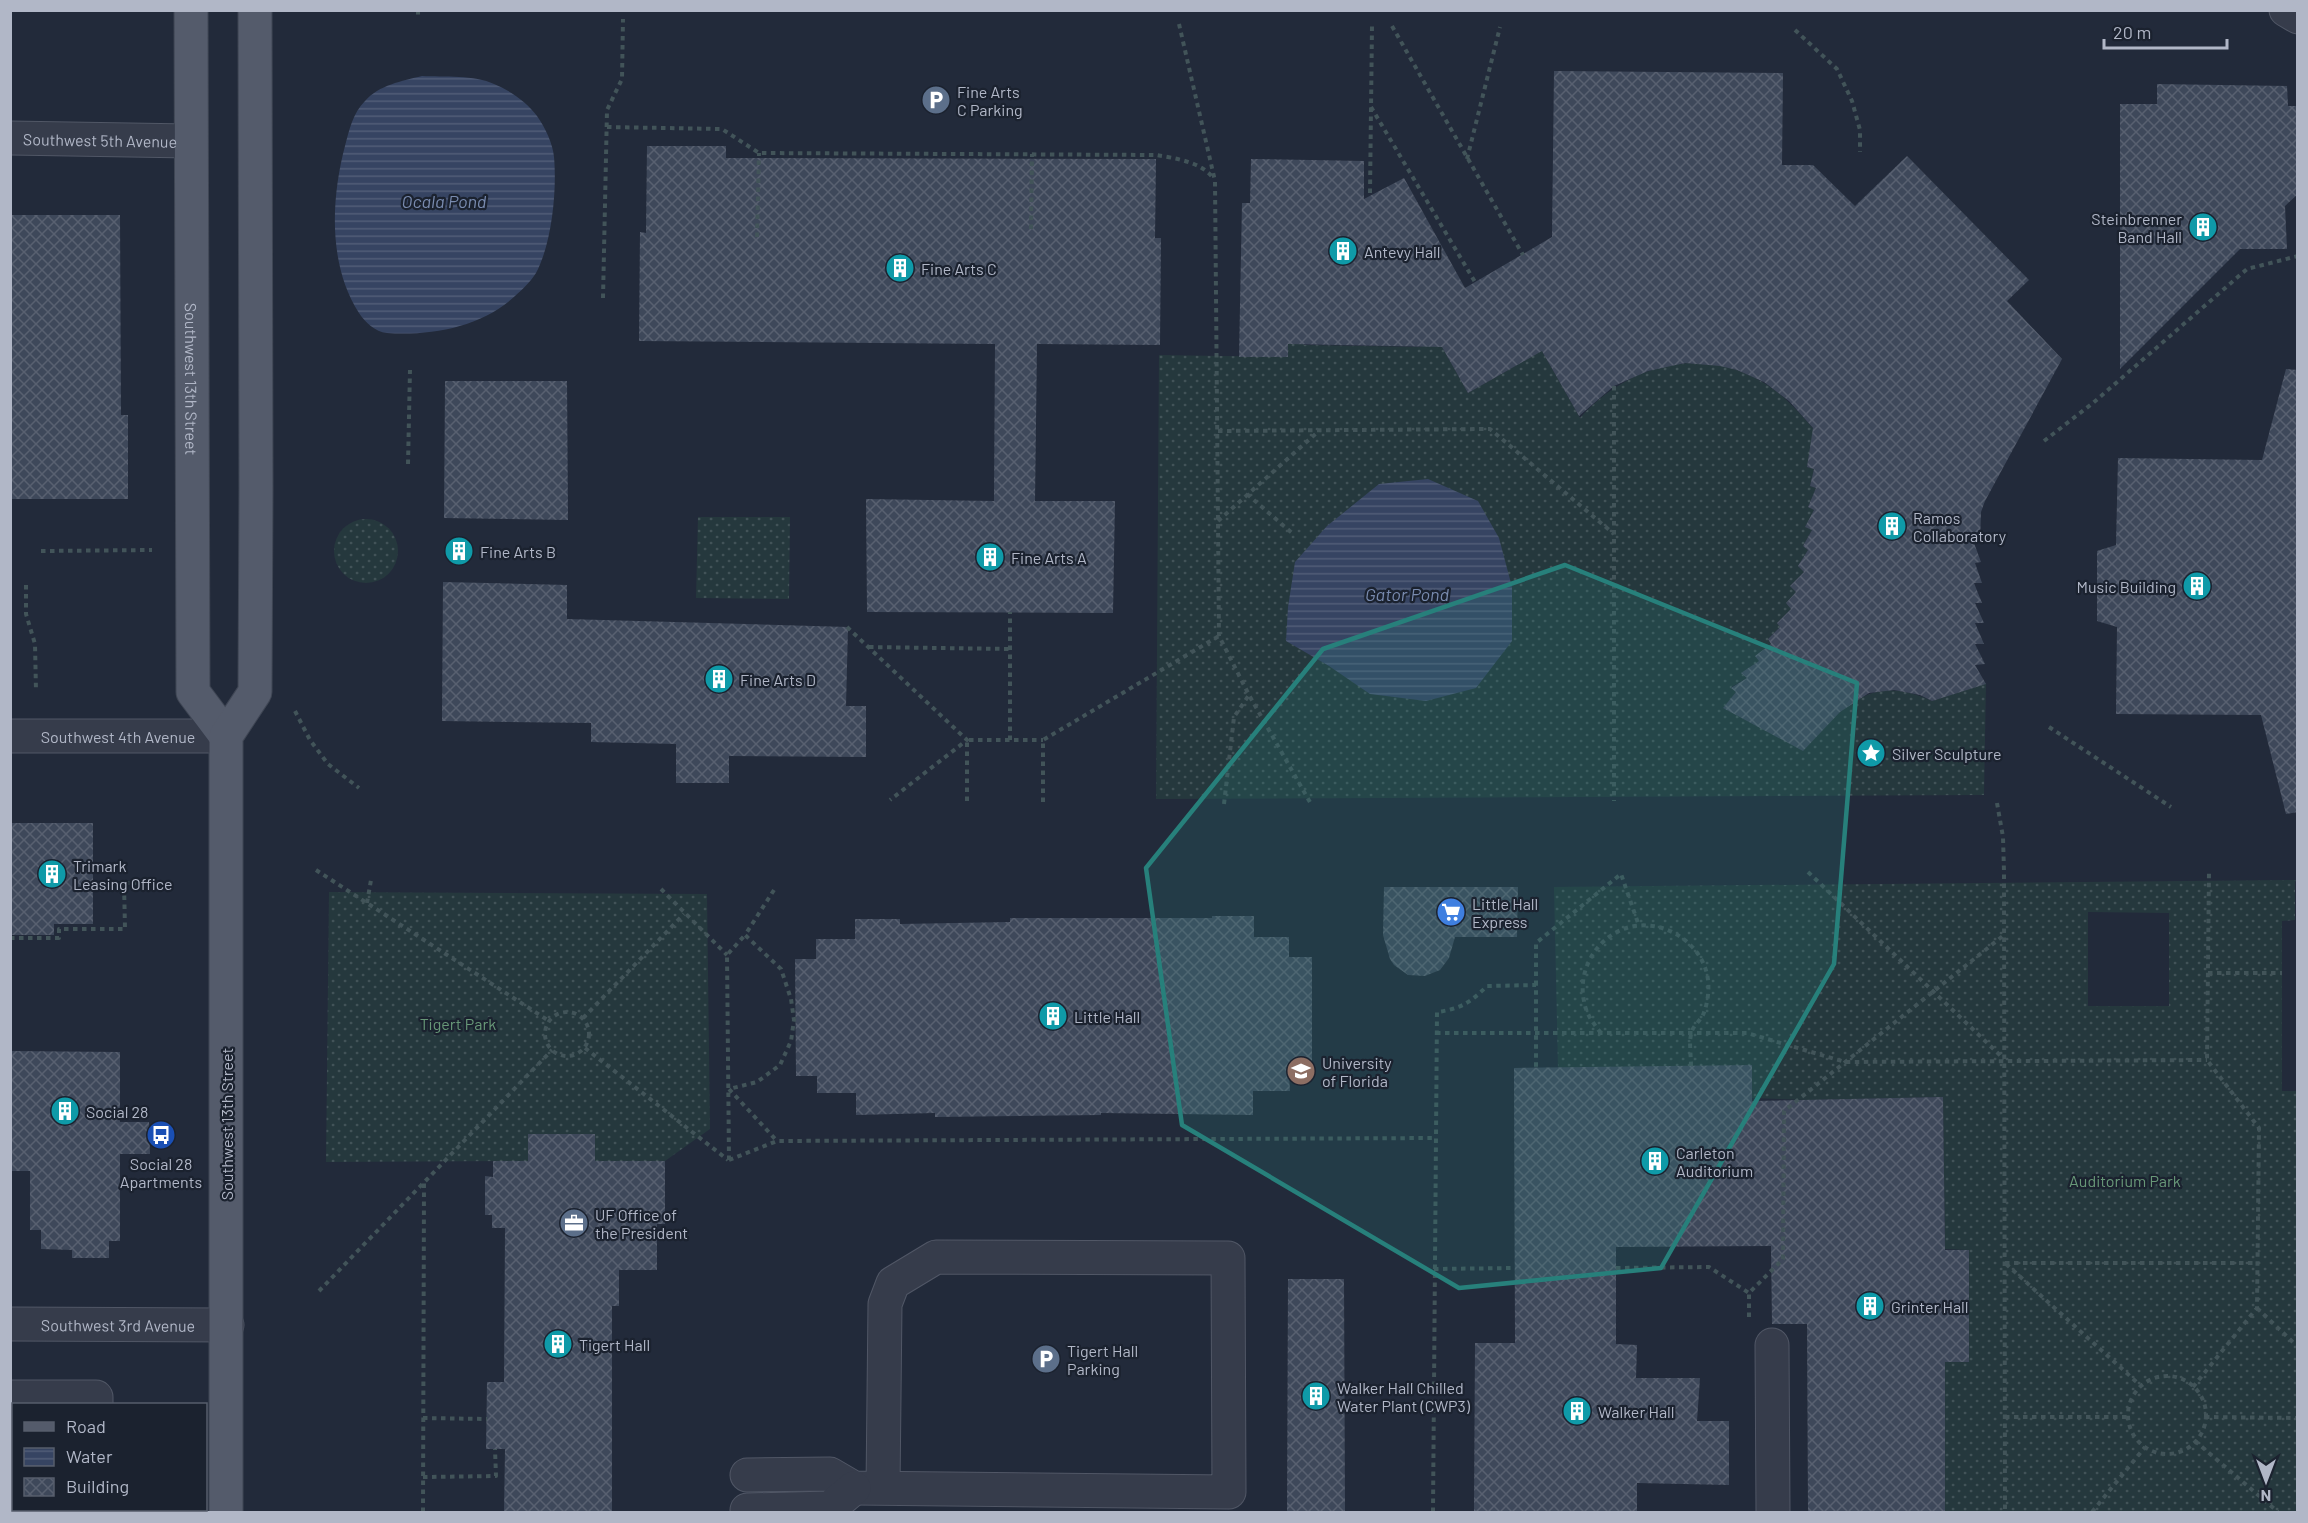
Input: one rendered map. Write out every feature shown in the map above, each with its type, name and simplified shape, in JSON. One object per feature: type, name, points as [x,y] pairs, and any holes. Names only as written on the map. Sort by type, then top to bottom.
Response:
[{"type":"main road","name":"Southwest 13th Street","points":[[191,10],[193,692],[226,736],[226,1512]]},
{"type":"main road","points":[[226,736],[255,692],[255,10]]},
{"type":"street","points":[[2286,10],[2298,17]]},
{"type":"street","name":"Southwest 5th Avenue","points":[[10,138],[190,141]]},
{"type":"street","name":"Southwest 4th Avenue","points":[[10,736],[226,736]]},
{"type":"street","points":[[747,1475],[830,1474],[868,1488],[1229,1492],[1228,1258],[936,1257],[893,1283],[885,1304],[868,1488]]},
{"type":"street","name":"Southwest 3rd Avenue","points":[[10,1324],[226,1325]]},
{"type":"street","points":[[1773,1345],[1773,1512]]},
{"type":"street","points":[[10,1397],[96,1397],[96,1403]]},
{"type":"street","points":[[747,1510],[830,1508],[868,1488]]},
{"type":"path","points":[[418,10],[418,18]]},
{"type":"path","points":[[603,298],[607,110],[622,79],[623,19]]},
{"type":"path","points":[[1179,24],[1215,181],[1220,636],[1249,695],[1311,804]]},
{"type":"path","points":[[1370,193],[1372,27]]},
{"type":"path","points":[[1466,160],[1392,27],[1523,255],[1466,160],[1500,27]]},
{"type":"path","points":[[1795,30],[1837,69],[1852,101],[1860,130],[1860,152]]},
{"type":"path","points":[[1371,106],[1475,282]]},
{"type":"path","points":[[607,127],[722,129],[759,153],[1156,155],[1198,167],[1210,174],[1215,181]]},
{"type":"path","points":[[757,237],[759,153]]},
{"type":"path","points":[[1031,229],[1032,154]]},
{"type":"path","points":[[2044,441],[2093,403],[2247,269],[2298,255]]},
{"type":"path","points":[[408,465],[410,370]]},
{"type":"path","points":[[1614,386],[1614,801]]},
{"type":"path","points":[[1218,431],[1490,429],[1614,534]]},
{"type":"path","points":[[1218,521],[1321,430]]},
{"type":"path","points":[[1247,494],[1292,533]]},
{"type":"path","points":[[41,551],[152,550]]},
{"type":"path","points":[[26,585],[26,614],[35,645],[36,691]]},
{"type":"path","points":[[1010,612],[1010,740]]},
{"type":"path","points":[[847,627],[967,740],[967,801]]},
{"type":"path","points":[[890,800],[967,740],[1043,740],[1220,636]]},
{"type":"path","points":[[869,647],[1010,649]]},
{"type":"path","points":[[1224,804],[1234,717],[1249,695]]},
{"type":"path","points":[[295,711],[310,740],[328,764],[359,788]]},
{"type":"path","points":[[2049,727],[2171,807]]},
{"type":"path","points":[[1043,740],[1043,802]]},
{"type":"path","points":[[1997,803],[2003,837],[2006,1512]]},
{"type":"path","points":[[316,870],[549,1021]]},
{"type":"path","points":[[1808,872],[2004,1060]]},
{"type":"path","points":[[2193,1387],[2257,1308],[2259,1128],[2206,1060],[2209,872]]},
{"type":"path","points":[[1536,1068],[1536,943],[1621,874],[1639,926]]},
{"type":"path","points":[[367,903],[371,880]]},
{"type":"path","points":[[10,938],[59,938],[59,928],[125,928],[124,883],[157,883]]},
{"type":"path","points":[[661,889],[684,914],[728,954]]},
{"type":"path","points":[[729,1160],[728,954],[745,935],[774,890]]},
{"type":"path","points":[[583,1018],[684,914]]},
{"type":"path","points":[[1602,1033],[1590,1019],[1584,1001],[1582,983],[1587,964],[1597,948],[1611,935],[1630,927],[1649,926],[1670,930],[1687,941],[1700,957],[1707,975],[1708,996],[1702,1015],[1691,1033],[1691,1066]]},
{"type":"path","points":[[729,1089],[757,1082],[780,1065],[791,1041],[794,1020],[791,999],[781,969],[745,935]]},
{"type":"path","points":[[1784,1111],[2004,935]]},
{"type":"path","points":[[2208,973],[2282,973]]},
{"type":"path","points":[[1433,1512],[1437,1012],[1456,1009],[1473,1000],[1487,986],[1536,985]]},
{"type":"path","points":[[569,1012],[583,1018],[589,1029],[585,1048],[573,1056],[558,1054],[552,1050],[546,1039],[546,1026],[549,1021],[562,1013],[569,1012]]},
{"type":"path","points":[[1436,1033],[1747,1033],[1845,1062],[2206,1060]]},
{"type":"path","points":[[585,1048],[729,1160]]},
{"type":"path","points":[[319,1291],[552,1050]]},
{"type":"path","points":[[729,1089],[777,1141]]},
{"type":"path","points":[[729,1160],[777,1141],[1435,1138]]},
{"type":"path","points":[[423,1512],[424,1182]]},
{"type":"path","points":[[2005,1263],[2257,1263]]},
{"type":"path","points":[[2005,1263],[2141,1386]]},
{"type":"path","points":[[1616,1268],[1709,1267],[1749,1293]]},
{"type":"path","points":[[1434,1269],[1515,1268]]},
{"type":"path","points":[[2257,1308],[2298,1347]]},
{"type":"path","points":[[2161,1377],[2173,1377],[2184,1380],[2200,1395],[2205,1417],[2202,1430],[2187,1449],[2166,1454],[2145,1447],[2136,1439],[2130,1429],[2129,1406],[2141,1386],[2161,1377]]},
{"type":"path","points":[[2005,1417],[2128,1417]]},
{"type":"path","points":[[2205,1417],[2298,1418]]},
{"type":"path","points":[[423,1418],[487,1419]]},
{"type":"path","points":[[2195,1441],[2278,1512]]},
{"type":"path","points":[[2092,1512],[2145,1447]]},
{"type":"path","points":[[423,1477],[496,1476],[495,1449]]},
{"type":"highlighted area","points":[[1565,565],[1857,683],[1834,964],[1661,1268],[1459,1288],[1182,1125],[1146,868],[1323,649]]},
{"type":"green space","points":[[1525,321],[1580,418],[1599,400],[1642,373],[1666,366],[1690,363],[1715,365],[1740,371],[1772,388],[1793,406],[1818,434],[1810,450],[1807,467],[1814,469],[1810,486],[1816,488],[1808,507],[1814,510],[1806,527],[1812,530],[1803,546],[1808,550],[1798,566],[1804,572],[1791,585],[1796,592],[1791,609],[1777,623],[1780,627],[1768,639],[1771,644],[1759,661],[1742,674],[1747,678],[1731,687],[1736,692],[1723,708],[1803,750],[1845,708],[1874,693],[1891,691],[1910,693],[1932,701],[1986,683],[1984,795],[1156,799],[1159,355],[1288,357],[1288,339],[1303,339],[1304,345],[1420,347],[1438,340],[1468,393],[1531,357],[1514,327]],"holes":[[[1287,641],[1426,701],[1329,666]]]},
{"type":"green space","points":[[698,517],[790,517],[789,599],[696,598]]},
{"type":"green space","points":[[366,519],[384,525],[392,533],[398,551],[392,569],[384,577],[366,583],[348,577],[340,569],[334,551],[340,533],[348,525]]},
{"type":"green space","name":"Auditorium Park","points":[[2297,880],[2295,882],[2295,920],[2282,921],[2282,1091],[2298,1091],[2297,1512],[1945,1512],[1945,1362],[1968,1250],[1945,1249],[1943,1097],[1808,1100],[1752,1098],[1558,1067],[1554,887]],"holes":[[[2088,912],[2169,913],[2169,1006],[2088,1006]]]},
{"type":"green space","name":"Tigert Park","points":[[329,892],[707,894],[710,1129],[665,1161],[595,1161],[595,1134],[528,1134],[528,1161],[326,1162]]},
{"type":"water","name":"Ocala Pond","points":[[422,76],[459,77],[486,81],[512,93],[533,111],[546,130],[553,152],[555,185],[550,232],[536,273],[502,307],[472,322],[438,331],[387,333],[374,329],[361,316],[349,294],[342,274],[335,231],[337,188],[348,134],[354,116],[361,106],[384,87]]},
{"type":"water","name":"Gator Pond","points":[[1428,479],[1478,501],[1499,538],[1512,587],[1512,641],[1476,688],[1426,701],[1370,694],[1329,666],[1286,641],[1288,607],[1295,562],[1327,526],[1379,484]]},
{"type":"building","name":"Antevy Hall","points":[[1554,71],[1783,73],[1782,165],[1813,165],[1855,206],[1907,156],[2029,280],[2007,301],[2062,359],[1981,512],[1980,543],[1974,543],[1981,562],[1975,563],[1982,583],[1974,583],[1982,603],[1975,603],[1984,623],[1975,623],[1984,644],[1975,644],[1985,664],[1975,665],[1986,684],[1932,701],[1920,695],[1894,690],[1869,693],[1840,712],[1803,751],[1723,708],[1736,692],[1731,688],[1747,678],[1741,673],[1759,661],[1755,656],[1771,644],[1768,639],[1780,627],[1777,623],[1791,609],[1786,603],[1796,592],[1790,586],[1804,572],[1798,566],[1808,550],[1803,546],[1812,530],[1805,527],[1814,510],[1808,507],[1816,488],[1810,486],[1814,469],[1807,467],[1813,428],[1789,401],[1764,382],[1737,370],[1685,363],[1648,371],[1614,386],[1579,416],[1542,351],[1468,393],[1442,347],[1288,344],[1288,357],[1239,357],[1242,203],[1250,203],[1251,159],[1364,161],[1364,199],[1404,178],[1465,288],[1552,237]]},
{"type":"building","name":"Steinbrenner Band Hall","points":[[2157,84],[2287,86],[2288,106],[2298,106],[2298,194],[2285,206],[2287,249],[2240,249],[2120,369],[2120,104],[2157,104]]},
{"type":"building","name":"Fine Arts C","points":[[647,146],[726,146],[726,158],[1156,159],[1155,238],[1161,238],[1160,345],[1037,344],[1035,501],[1115,501],[1113,613],[867,612],[866,499],[994,501],[995,344],[639,341],[640,232],[646,233]]},
{"type":"building","points":[[10,215],[120,215],[121,415],[128,415],[128,499],[10,499]]},
{"type":"building","name":"Music Building","points":[[2286,369],[2298,370],[2298,812],[2286,814],[2261,715],[2116,714],[2117,627],[2097,621],[2097,551],[2116,545],[2118,458],[2262,460]]},
{"type":"building","points":[[445,381],[567,381],[568,520],[444,518]]},
{"type":"building","name":"Fine Arts D","points":[[443,582],[567,585],[567,619],[848,627],[846,706],[866,706],[866,757],[729,756],[729,783],[676,783],[676,744],[591,742],[591,723],[442,721]]},
{"type":"building","name":"Trimark Leasing Office","points":[[10,823],[93,823],[93,924],[54,924],[54,935],[10,935]]},
{"type":"building","name":"Little Hall Express","points":[[1384,887],[1518,887],[1517,937],[1455,937],[1449,958],[1440,970],[1425,976],[1408,975],[1394,965],[1390,959],[1383,935]]},
{"type":"building","name":"Little Hall","points":[[1212,916],[1254,916],[1254,937],[1289,937],[1289,957],[1312,957],[1312,1074],[1289,1074],[1290,1091],[1253,1091],[1253,1115],[1101,1113],[1101,1115],[935,1117],[935,1113],[856,1115],[856,1093],[817,1093],[817,1076],[796,1076],[795,959],[816,959],[816,939],[855,939],[855,919],[900,919],[900,924],[1010,922],[1010,918],[1212,918]]},
{"type":"building","name":"Social 28","points":[[10,1051],[120,1052],[120,1122],[149,1122],[150,1154],[120,1154],[120,1241],[109,1241],[109,1258],[72,1258],[72,1250],[41,1249],[41,1230],[30,1230],[30,1171],[10,1171]]},
{"type":"building","points":[[1752,1065],[1752,1101],[1943,1097],[1945,1250],[1969,1250],[1969,1362],[1945,1362],[1945,1512],[1808,1512],[1807,1324],[1772,1324],[1771,1246],[1616,1247],[1616,1344],[1637,1345],[1636,1378],[1700,1378],[1697,1421],[1729,1421],[1729,1485],[1637,1483],[1637,1512],[1474,1512],[1475,1343],[1515,1343],[1514,1068]]},
{"type":"building","name":"Tigert Hall","points":[[528,1134],[595,1134],[595,1161],[665,1161],[665,1224],[657,1224],[657,1270],[619,1270],[619,1306],[612,1306],[612,1512],[504,1512],[505,1449],[486,1449],[487,1382],[504,1382],[505,1228],[492,1228],[492,1215],[485,1215],[485,1176],[493,1177],[493,1161],[528,1161]]},
{"type":"building","name":"Walker Hall Chilled Water Plant (CWP3)","points":[[1288,1279],[1344,1279],[1345,1512],[1287,1512]]},
{"type":"place","name":"Fine Arts C Parking","points":[[936,100]]},
{"type":"place","name":"Steinbrenner Band Hall","points":[[2203,227]]},
{"type":"place","name":"Antevy Hall","points":[[1343,251]]},
{"type":"place","name":"Fine Arts C","points":[[900,268]]},
{"type":"place","name":"Ramos Collaboratory","points":[[1892,526]]},
{"type":"place","name":"Fine Arts B","points":[[459,551]]},
{"type":"place","name":"Fine Arts A","points":[[990,557]]},
{"type":"place","name":"Music Building","points":[[2197,586]]},
{"type":"place","name":"Fine Arts D","points":[[719,679]]},
{"type":"place","name":"Silver Sculpture","points":[[1871,753]]},
{"type":"place","name":"Trimark Leasing Office","points":[[52,874]]},
{"type":"place","name":"Little Hall Express","points":[[1451,912]]},
{"type":"place","name":"Little Hall","points":[[1053,1016]]},
{"type":"place","name":"University of Florida","points":[[1301,1071]]},
{"type":"place","name":"Social 28","points":[[65,1111]]},
{"type":"place","name":"Social 28 Apartments","points":[[161,1135]]},
{"type":"place","name":"Carleton Auditorium","points":[[1655,1161]]},
{"type":"place","name":"UF Office of the President","points":[[574,1223]]},
{"type":"place","name":"Grinter Hall","points":[[1870,1306]]},
{"type":"place","name":"Tigert Hall","points":[[558,1344]]},
{"type":"place","name":"Tigert Hall Parking","points":[[1046,1359]]},
{"type":"place","name":"Walker Hall Chilled Water Plant (CWP3)","points":[[1316,1396]]},
{"type":"place","name":"Walker Hall","points":[[1577,1411]]}]
